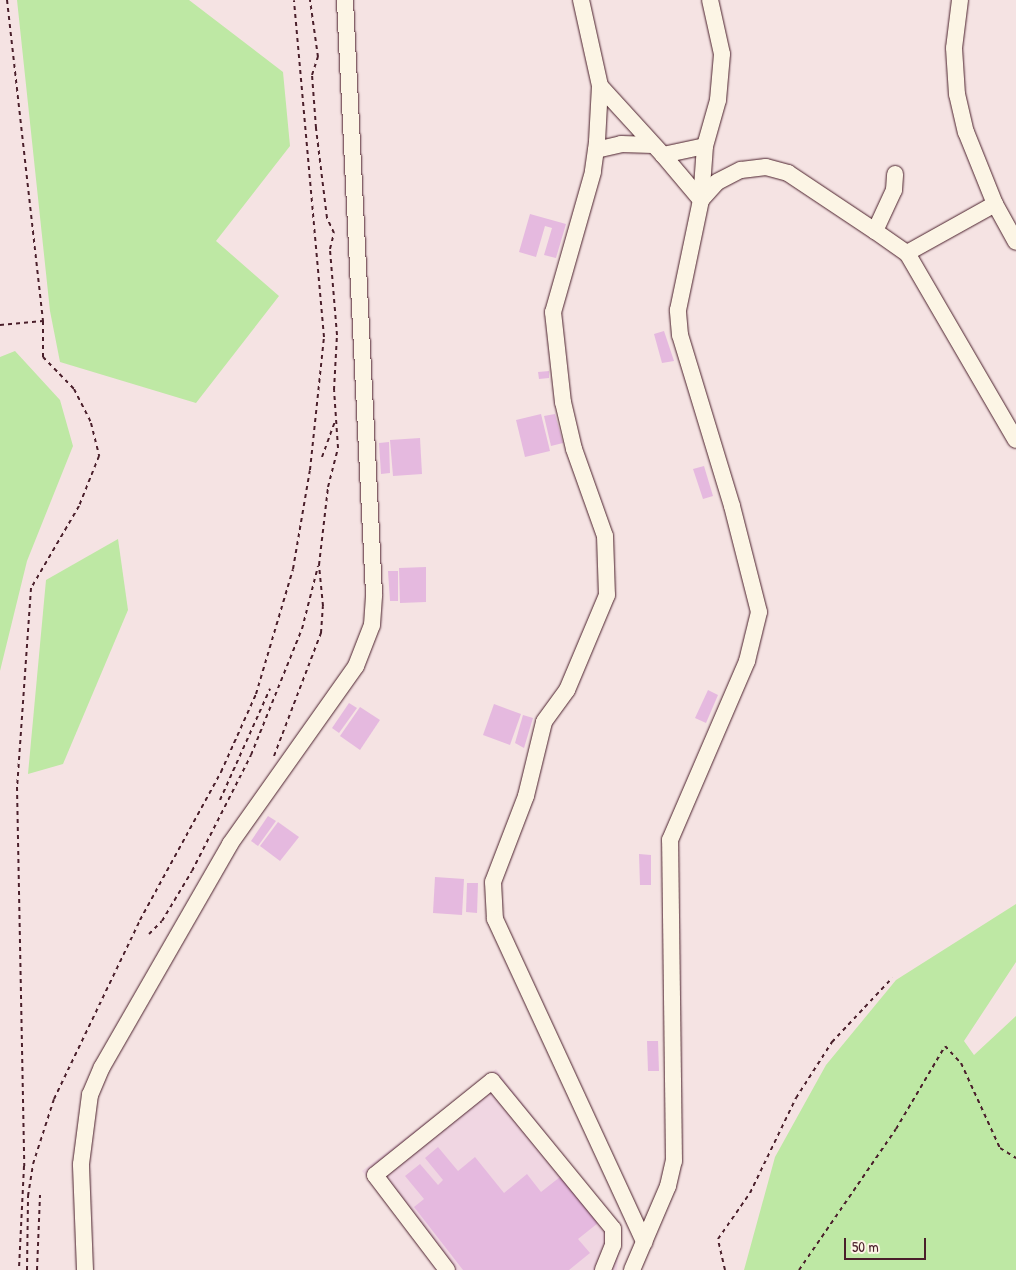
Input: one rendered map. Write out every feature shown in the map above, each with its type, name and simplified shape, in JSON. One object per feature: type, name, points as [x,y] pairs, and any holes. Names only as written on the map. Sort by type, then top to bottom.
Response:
[{"type":"lane","points":[[85,1270],[81,1164],[87,1109],[102,1067],[230,844],[356,666],[372,625],[374,585],[345,0]]},
{"type":"lane","points":[[581,0],[600,86],[596,150],[553,312],[563,402],[574,449],[605,536],[607,595],[567,690],[544,722],[526,796],[493,882],[495,918],[644,1242]]},
{"type":"lane","points":[[632,1270],[674,1161],[670,840],[747,661],[758,612],[732,506],[680,335],[678,310],[700,200],[705,146],[718,100],[722,54],[710,0]]},
{"type":"lane","points":[[960,0],[954,48],[956,94],[966,132],[995,204],[1016,242]]},
{"type":"lane","points":[[600,86],[700,200]]},
{"type":"lane","points":[[596,150],[621,144],[658,150],[705,146]]},
{"type":"lane","points":[[700,200],[717,182],[741,170],[766,167],[788,173],[907,252],[1016,440]]},
{"type":"lane","points":[[875,230],[894,190],[895,174]]},
{"type":"lane","points":[[907,252],[995,204]]},
{"type":"lane","points":[[447,1270],[375,1175],[492,1081],[613,1229],[613,1245],[603,1270]]},
{"type":"path","points":[[7,0],[43,321],[43,357],[74,389],[91,423],[99,456],[79,506],[31,588],[17,787],[24,1166],[19,1270]]},
{"type":"path","points":[[27,1270],[29,1188],[54,1099],[132,937],[229,755],[256,694],[293,569],[310,470],[324,337],[294,0]]},
{"type":"path","points":[[149,934],[162,921],[192,871],[263,730],[302,629],[319,565],[328,487],[338,448],[335,420],[337,335],[330,249],[334,233],[327,218],[316,128],[312,75],[318,57],[310,0]]},
{"type":"path","points":[[0,325],[43,321]]},
{"type":"path","points":[[322,456],[329,429],[335,420]]},
{"type":"path","points":[[272,764],[321,633],[324,606],[319,565]]},
{"type":"path","points":[[220,800],[270,689]]},
{"type":"path","points":[[255,725],[263,730]]},
{"type":"path","points":[[725,1270],[718,1240],[750,1193],[796,1098],[832,1042],[892,978]]},
{"type":"path","points":[[799,1270],[896,1129],[945,1046],[960,1063],[1000,1148],[1016,1158]]},
{"type":"path","points":[[37,1270],[40,1195]]},
{"type":"shaded area","points":[[496,1069],[620,1228],[617,1270],[440,1270],[362,1171]]},
{"type":"green space","points":[[17,0],[189,0],[283,72],[290,146],[216,241],[279,296],[196,403],[60,362],[50,311]]},
{"type":"green space","points":[[15,351],[60,400],[73,446],[27,561],[0,671],[0,357]]},
{"type":"green space","points":[[118,539],[128,610],[63,764],[28,774],[46,580]]},
{"type":"green space","points":[[1016,904],[1016,962],[964,1041],[974,1055],[1016,1016],[1016,1270],[744,1270],[775,1157],[826,1065],[896,980]]},
{"type":"building","points":[[530,214],[566,224],[556,258],[544,255],[552,228],[545,226],[536,257],[519,252]]},
{"type":"building","points":[[664,331],[674,361],[662,363],[654,334]]},
{"type":"building","points":[[549,371],[549,378],[539,379],[538,372]]},
{"type":"building","points":[[541,414],[550,451],[525,457],[516,420]]},
{"type":"building","points":[[555,414],[563,443],[551,446],[544,416]]},
{"type":"building","points":[[420,438],[422,474],[393,476],[390,440]]},
{"type":"building","points":[[389,442],[390,473],[381,474],[379,443]]},
{"type":"building","points":[[704,466],[713,496],[703,499],[693,469]]},
{"type":"building","points":[[426,567],[426,602],[400,603],[399,568]]},
{"type":"building","points":[[388,571],[398,571],[398,601],[390,601]]},
{"type":"building","points":[[708,690],[718,695],[706,723],[695,718]]},
{"type":"building","points":[[349,703],[357,708],[339,733],[332,728]]},
{"type":"building","points":[[494,704],[521,714],[510,745],[483,735]]},
{"type":"building","points":[[360,707],[380,720],[360,750],[340,736]]},
{"type":"building","points":[[523,715],[533,718],[524,748],[515,743]]},
{"type":"building","points":[[268,816],[276,821],[258,846],[251,841]]},
{"type":"building","points":[[278,822],[299,837],[280,861],[260,846]]},
{"type":"building","points":[[639,854],[651,855],[651,885],[640,885]]},
{"type":"building","points":[[435,877],[464,879],[462,915],[433,913]]},
{"type":"building","points":[[467,883],[478,883],[477,913],[466,912]]},
{"type":"building","points":[[647,1041],[658,1041],[659,1071],[648,1071]]},
{"type":"building","points":[[438,1147],[458,1171],[475,1157],[504,1193],[527,1174],[541,1192],[560,1177],[598,1223],[578,1239],[590,1253],[569,1270],[463,1270],[414,1207],[424,1199],[405,1176],[420,1164],[438,1185],[443,1180],[425,1158]]}]
